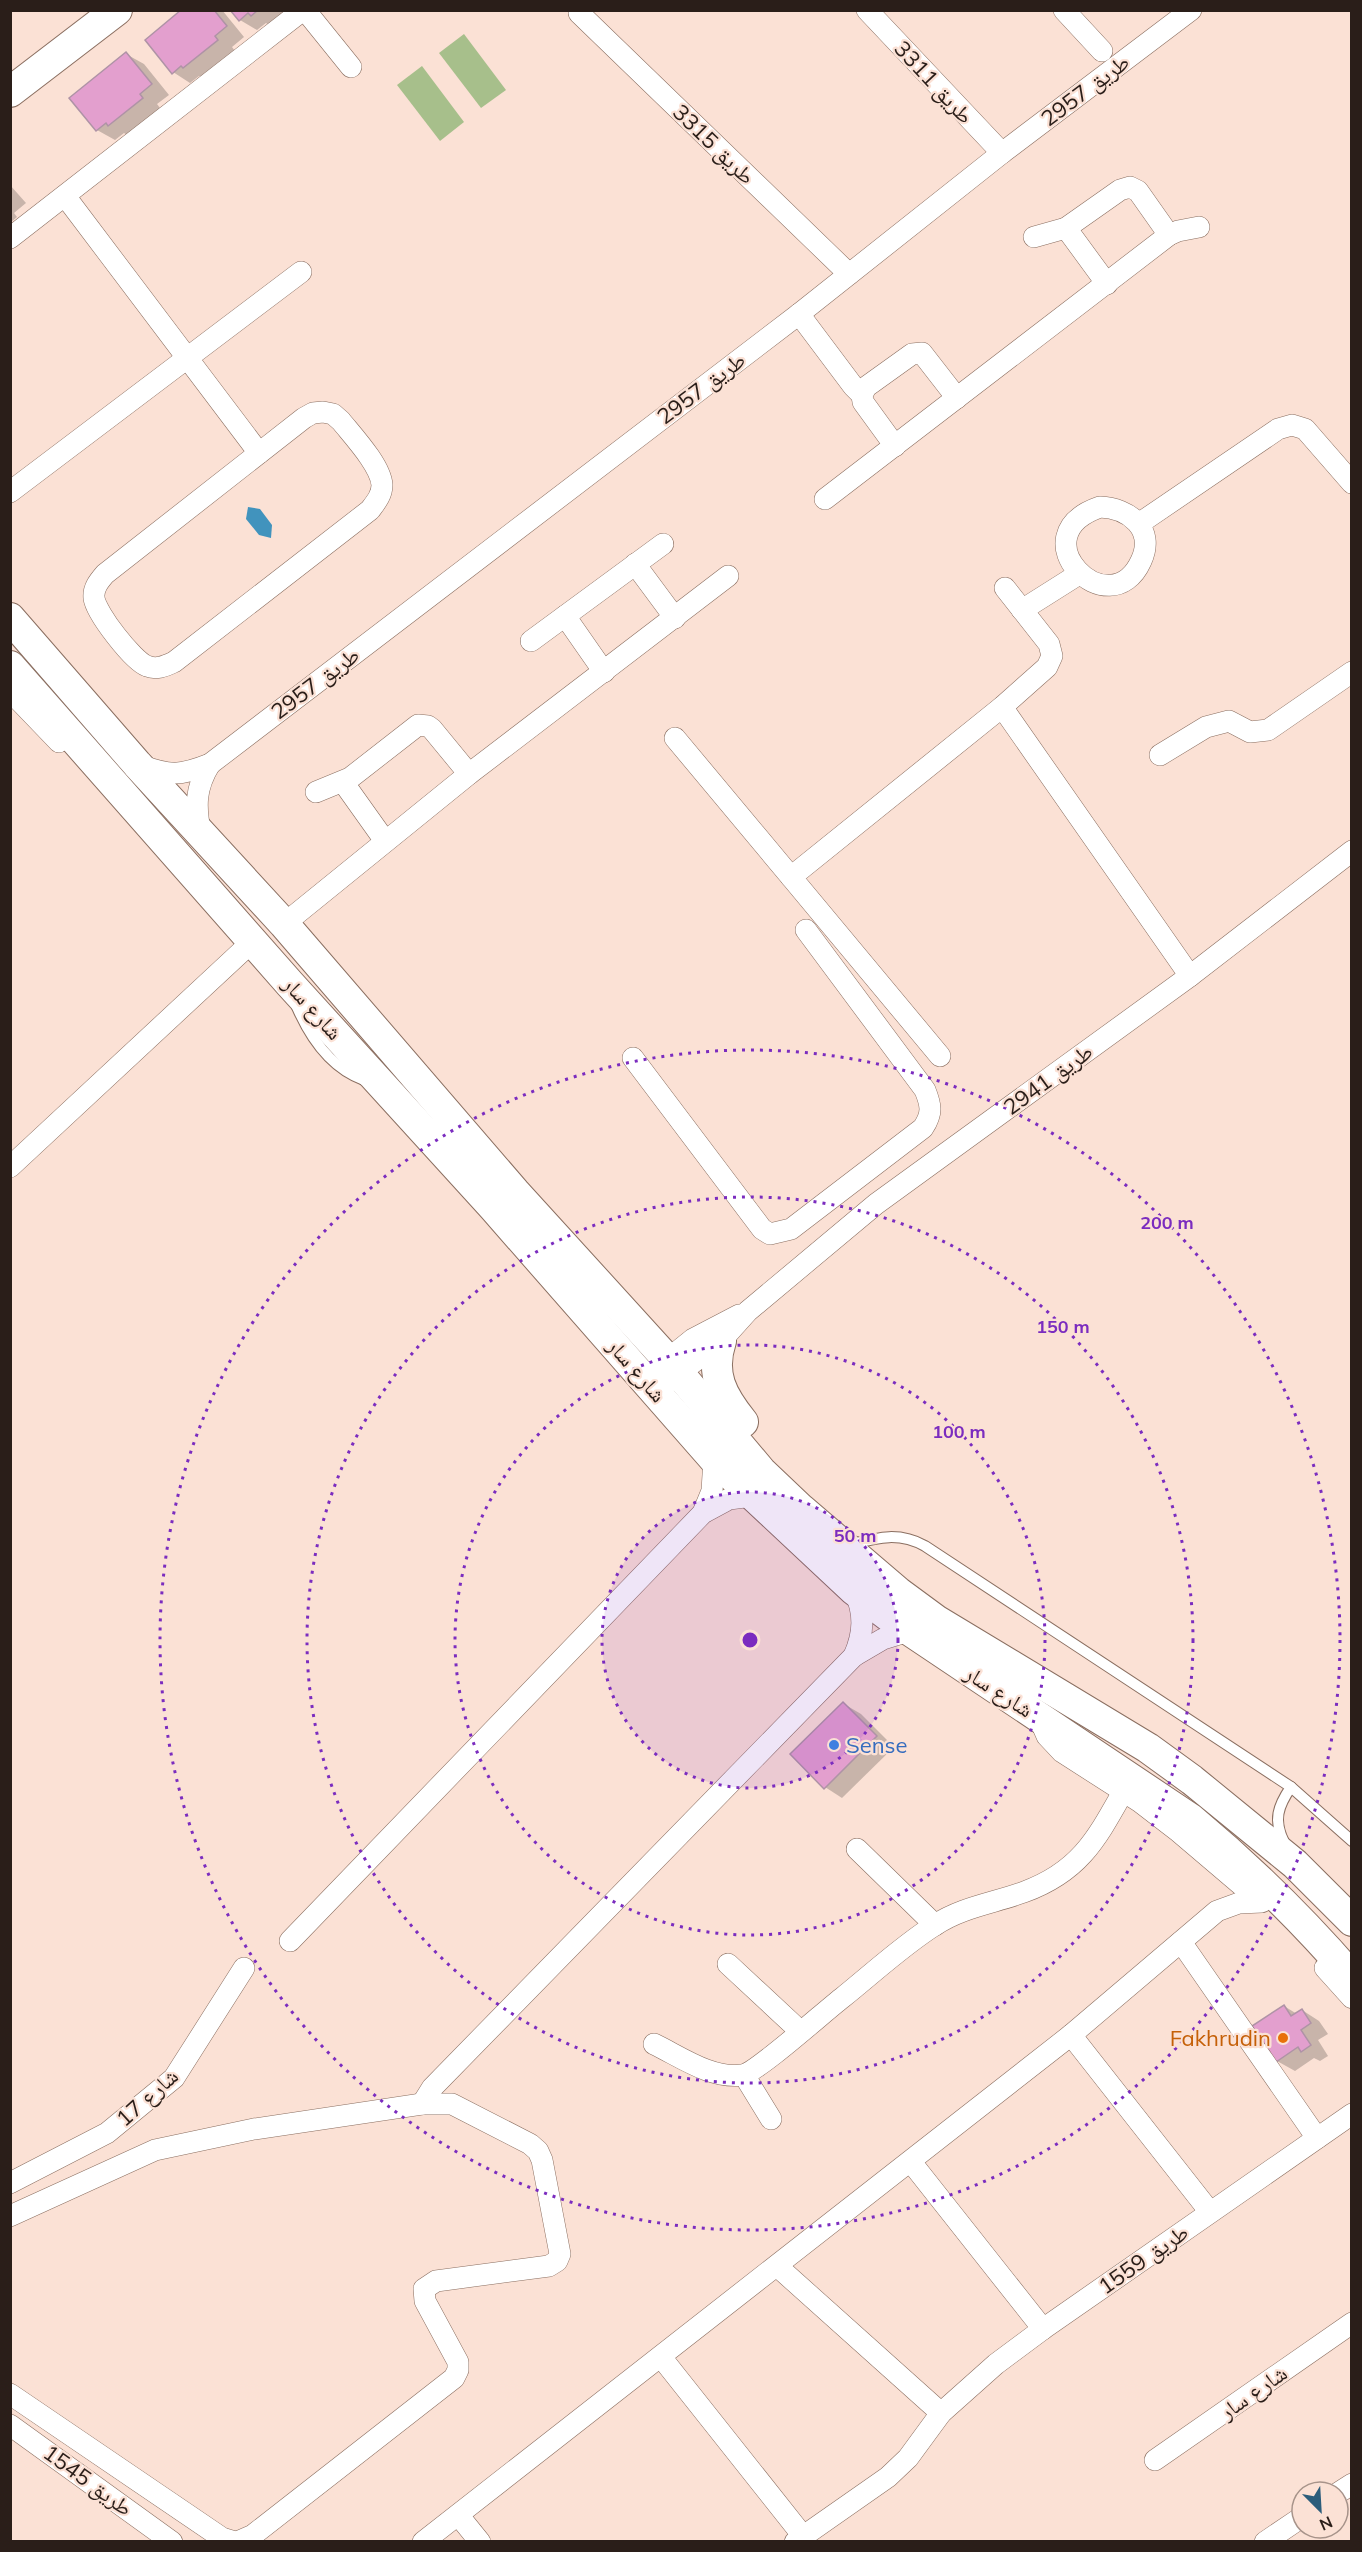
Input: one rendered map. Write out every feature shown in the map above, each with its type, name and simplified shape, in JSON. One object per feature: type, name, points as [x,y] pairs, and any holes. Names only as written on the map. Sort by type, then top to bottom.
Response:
[{"type":"street","points":[[10,92],[117,10]]},
{"type":"street","points":[[10,238],[304,10],[351,67]]},
{"type":"street","name":"طريق 3311","points":[[867,10],[1002,153]]},
{"type":"street","points":[[1064,10],[1102,51]]},
{"type":"street","name":"طريق 2957","points":[[137,764],[163,773],[179,774],[210,764],[799,314],[1002,153],[1191,10]]},
{"type":"street","name":"طريق 3315","points":[[579,11],[849,274]]},
{"type":"street","points":[[1034,237],[1066,228],[1120,189],[1130,187],[1138,191],[1169,235]]},
{"type":"street","points":[[65,196],[258,453]]},
{"type":"street","points":[[825,499],[1169,235],[1199,227]]},
{"type":"street","points":[[1066,228],[1107,284]]},
{"type":"street","points":[[10,492],[189,359],[301,272]]},
{"type":"street","points":[[799,314],[862,395]]},
{"type":"street","points":[[895,446],[863,402],[862,395],[866,387],[918,352],[926,355],[957,398]]},
{"type":"street","points":[[313,413],[333,414],[341,421],[379,472],[382,486],[379,499],[370,510],[174,662],[162,668],[148,667],[136,660],[96,607],[94,595],[97,583],[105,574],[258,453],[313,413]]},
{"type":"street","points":[[1140,523],[1278,429],[1292,424],[1305,429],[1352,483]]},
{"type":"street","points":[[1100,507],[1115,507],[1128,513],[1140,523],[1145,548],[1142,558],[1130,576],[1120,582],[1098,584],[1078,574],[1070,562],[1067,548],[1069,534],[1075,521],[1086,512],[1100,507]]},
{"type":"street","points":[[531,641],[663,544]]},
{"type":"street","points":[[635,564],[675,618]]},
{"type":"street","points":[[1022,610],[1078,574]]},
{"type":"street","points":[[284,924],[469,774],[728,576]]},
{"type":"street","points":[[791,877],[1002,707],[1047,667],[1052,656],[1049,644],[1005,588]]},
{"type":"street","points":[[565,616],[604,672]]},
{"type":"street","name":"شارع سار","points":[[10,618],[137,764],[284,924],[514,1192],[673,1366],[761,1471],[842,1546],[936,1620],[1148,1748],[1239,1816],[1295,1864],[1352,1922]]},
{"type":"street","name":"شارع سار","points":[[10,666],[254,940],[290,984],[493,1207],[714,1459],[854,1590],[909,1631],[1159,1795],[1199,1826],[1299,1917],[1352,1977]]},
{"type":"street","points":[[1160,755],[1206,727],[1228,721],[1250,732],[1268,730],[1352,672]]},
{"type":"street","points":[[14,697],[56,740],[66,747],[87,755]]},
{"type":"street","points":[[1002,707],[1190,976]]},
{"type":"street","points":[[316,792],[343,782],[413,728],[423,724],[432,729],[469,774]]},
{"type":"street","points":[[675,738],[940,1056]]},
{"type":"street","name":"طريق 2957","points":[[202,836],[197,814],[196,792],[210,764]]},
{"type":"street","points":[[343,782],[385,841]]},
{"type":"street","name":"طريق 2941","points":[[673,1366],[720,1341],[748,1311],[876,1204],[1190,976],[1352,851]]},
{"type":"street","points":[[633,1058],[762,1229],[770,1234],[791,1229],[923,1128],[930,1118],[931,1107],[925,1090],[806,930]]},
{"type":"street","points":[[10,1167],[254,940]]},
{"type":"street","points":[[858,1178],[876,1204]]},
{"type":"street","name":"طريق 2941","points":[[650,1385],[673,1366],[711,1328],[748,1311]]},
{"type":"street","points":[[720,1341],[715,1366],[721,1392],[787,1479],[801,1509]]},
{"type":"street","points":[[703,1513],[712,1491],[714,1459]]},
{"type":"street","points":[[290,1941],[703,1513],[729,1498],[752,1496]]},
{"type":"street","points":[[854,1590],[862,1610],[863,1621],[859,1645],[854,1656]]},
{"type":"street","points":[[422,2104],[432,2088],[854,1656],[883,1639],[909,1631]]},
{"type":"street","points":[[1039,1717],[1053,1745],[1123,1792],[1218,1863],[1262,1902],[1352,1998]]},
{"type":"street","points":[[654,2044],[719,2075],[744,2075],[756,2069],[800,2031],[935,1925],[980,1905],[1025,1892],[1066,1871],[1089,1850],[1123,1792]]},
{"type":"street","points":[[856,1849],[935,1925]]},
{"type":"street","points":[[1217,1911],[1222,1883],[1218,1863]]},
{"type":"street","points":[[423,2541],[459,2516],[911,2162],[1071,2035],[1217,1911],[1239,1903],[1262,1902]]},
{"type":"street","points":[[1180,1942],[1317,2138]]},
{"type":"street","points":[[728,1964],[800,2031]]},
{"type":"street","name":"شارع 17","points":[[10,2183],[107,2133],[174,2078],[244,1968]]},
{"type":"street","points":[[1071,2035],[1210,2212]]},
{"type":"street","points":[[744,2075],[771,2120]]},
{"type":"street","points":[[10,2216],[155,2150],[254,2128],[422,2104],[452,2104],[530,2144],[538,2151],[542,2160],[560,2254],[557,2261],[549,2266],[436,2281],[424,2289],[425,2301],[458,2361],[458,2370],[454,2378],[253,2535],[236,2541],[222,2538],[10,2394]]},
{"type":"street","name":"طريق 1559","points":[[799,2539],[888,2477],[908,2458],[942,2413],[996,2364],[1352,2114]]},
{"type":"street","points":[[911,2162],[1043,2329]]},
{"type":"street","points":[[777,2266],[942,2413]]},
{"type":"street","name":"شارع سار","points":[[1155,2460],[1352,2323]]},
{"type":"street","points":[[661,2357],[799,2539]]},
{"type":"street","name":"طريق 1545","points":[[10,2425],[164,2540]]},
{"type":"street","points":[[459,2516],[480,2541]]},
{"type":"street","points":[[1265,2541],[1290,2525]]},
{"type":"lane","points":[[842,1546],[888,1536],[898,1536],[916,1542],[1291,1787],[1352,1841]]},
{"type":"lane","points":[[1291,1787],[1278,1810],[1277,1824],[1295,1864]]},
{"type":"green space","points":[[464,34],[506,90],[481,108],[439,53]]},
{"type":"green space","points":[[422,66],[464,122],[440,141],[397,85]]},
{"type":"water","points":[[248,507],[260,509],[272,525],[271,538],[259,535],[246,519]]},
{"type":"building","points":[[181,10],[214,10],[227,26],[215,36],[218,40],[172,74],[145,40]]},
{"type":"building","points":[[230,10],[258,10],[251,16],[248,13],[239,21]]},
{"type":"building","points":[[126,52],[152,84],[140,94],[143,98],[108,126],[106,123],[96,131],[69,98]]},
{"type":"building","name":"Sense","points":[[843,1702],[877,1736],[824,1789],[790,1754]]},
{"type":"building","name":"Fakhrudin","points":[[1284,2005],[1291,2016],[1302,2009],[1311,2023],[1301,2030],[1311,2045],[1301,2052],[1298,2047],[1276,2062],[1252,2026]]},
{"type":"place","name":"Sense","points":[[834,1745]]},
{"type":"place","name":"Fakhrudin","points":[[1283,2038]]}]
